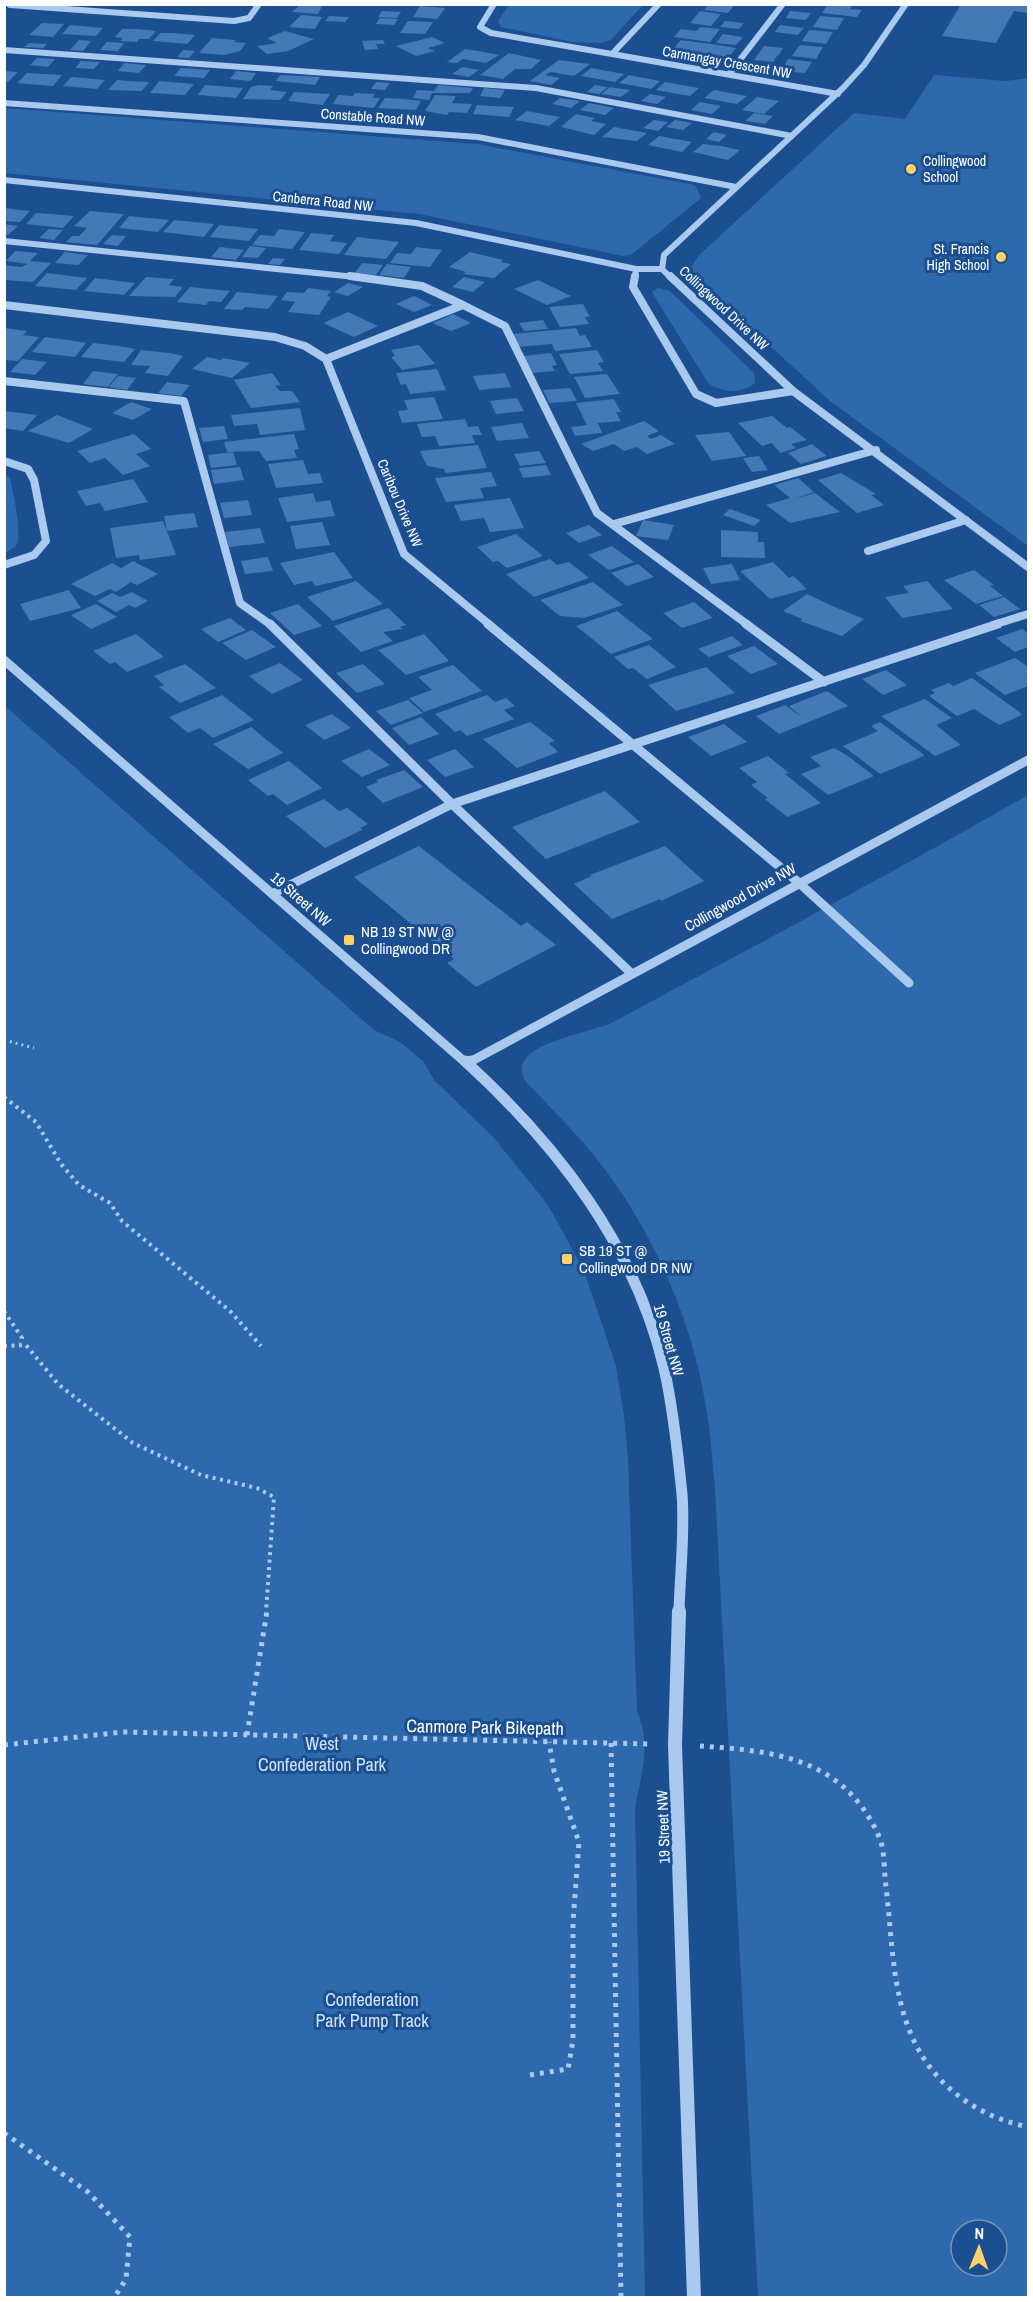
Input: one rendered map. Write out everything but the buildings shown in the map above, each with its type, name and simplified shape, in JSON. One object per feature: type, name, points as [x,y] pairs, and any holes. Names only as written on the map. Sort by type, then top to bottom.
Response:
[{"type":"street","points":[[129,14],[137,4]]},
{"type":"street","points":[[4,11],[10,5],[234,21],[249,18],[259,4]]},
{"type":"street","name":"Carmangay Crescent NW","points":[[494,4],[480,27],[491,33],[838,94]]},
{"type":"street","points":[[612,54],[659,4]]},
{"type":"street","points":[[729,74],[783,4]]},
{"type":"street","name":"Collingwood Drive NW","points":[[906,4],[864,65],[838,94],[664,255],[662,269],[793,391],[876,450],[1029,567]]},
{"type":"street","points":[[4,50],[536,88],[792,136]]},
{"type":"street","name":"Constable Road NW","points":[[4,103],[478,137],[736,187]]},
{"type":"street","name":"Canberra Road NW","points":[[4,180],[416,223],[636,269],[662,269]]},
{"type":"street","points":[[4,241],[390,280],[422,286],[505,326],[597,513],[824,682]]},
{"type":"street","points":[[636,269],[633,287],[696,394],[716,403],[793,391]]},
{"type":"street","points":[[4,305],[275,337],[305,346],[326,359],[463,305]]},
{"type":"street","name":"Caribou Drive NW","points":[[326,359],[404,554],[798,882],[909,983]]},
{"type":"street","points":[[4,381],[184,401],[240,603],[265,620],[452,804],[631,974]]},
{"type":"street","points":[[614,524],[876,450]]},
{"type":"street","points":[[4,461],[28,469],[34,480],[46,541],[42,549],[33,555],[4,565]]},
{"type":"street","points":[[868,551],[966,520]]},
{"type":"street","points":[[272,894],[452,804],[631,743],[1029,614]]},
{"type":"street","name":"19 Street NW","points":[[4,660],[467,1063],[540,1136],[579,1186],[623,1255],[646,1311],[664,1369],[674,1422],[682,1496],[675,1745],[694,2298]]},
{"type":"street","name":"Collingwood Drive NW","points":[[467,1063],[798,882],[1029,760]]},
{"type":"path","points":[[4,1040],[34,1047]]},
{"type":"path","points":[[4,1097],[36,1122],[61,1164],[79,1185],[110,1203],[122,1221],[230,1311],[261,1346]]},
{"type":"path","points":[[4,1311],[22,1338],[20,1343]]},
{"type":"path","points":[[4,1346],[20,1343],[26,1345],[58,1384],[133,1443],[201,1475],[257,1488],[274,1497],[269,1595],[247,1735]]},
{"type":"path","name":"Canmore Park Bikepath","points":[[4,1745],[123,1732],[641,1744]]},
{"type":"path","points":[[530,2075],[568,2069],[573,2040],[573,1922],[579,1842],[554,1771],[549,1742]]},
{"type":"path","points":[[611,1743],[621,2298]]},
{"type":"path","points":[[719,1747],[796,1758],[813,1766],[843,1787],[873,1820],[881,1843],[901,2009],[917,2049],[945,2085],[965,2101],[987,2114],[1029,2127]]},
{"type":"path","points":[[4,2133],[59,2167],[111,2212],[130,2237],[126,2279],[114,2298]]},
{"type":"green space","points":[[643,4],[611,40],[602,43],[573,42],[501,27],[498,21],[509,5]]},
{"type":"green space","points":[[934,75],[1006,81],[1028,78],[1028,546],[830,401],[694,276],[692,267],[698,256],[854,113],[905,119]]},
{"type":"green space","points":[[5,108],[477,144],[695,185],[701,198],[631,255],[623,256],[419,214],[5,173]]},
{"type":"green space","points":[[658,288],[670,291],[754,373],[755,383],[750,387],[732,391],[719,389],[708,383],[653,294],[652,291]]},
{"type":"green space","points":[[5,474],[10,478],[17,513],[18,540],[16,546],[5,553]]},
{"type":"green space","name":"West Confederation Park","points":[[5,706],[374,1030],[400,1042],[424,1062],[434,1080],[494,1138],[548,1205],[584,1271],[616,1366],[628,1460],[637,1712],[645,1748],[635,1808],[645,2297],[5,2297]]},
{"type":"green space","points":[[1028,795],[1028,2297],[758,2297],[715,1489],[706,1407],[690,1337],[664,1269],[648,1236],[609,1175],[580,1139],[527,1083],[522,1070],[526,1059],[536,1050],[551,1042],[613,1022]]},
{"type":"place","name":"Collingwood School","points":[[911,169]]},
{"type":"place","name":"St. Francis High School","points":[[1001,257]]},
{"type":"place","name":"NB 19 ST NW @ Collingwood DR","points":[[349,940]]},
{"type":"place","name":"SB 19 ST @ Collingwood DR NW","points":[[567,1259]]},
{"type":"park label","name":"Confederation Park Pump Track","points":[[372,2009]]}]
